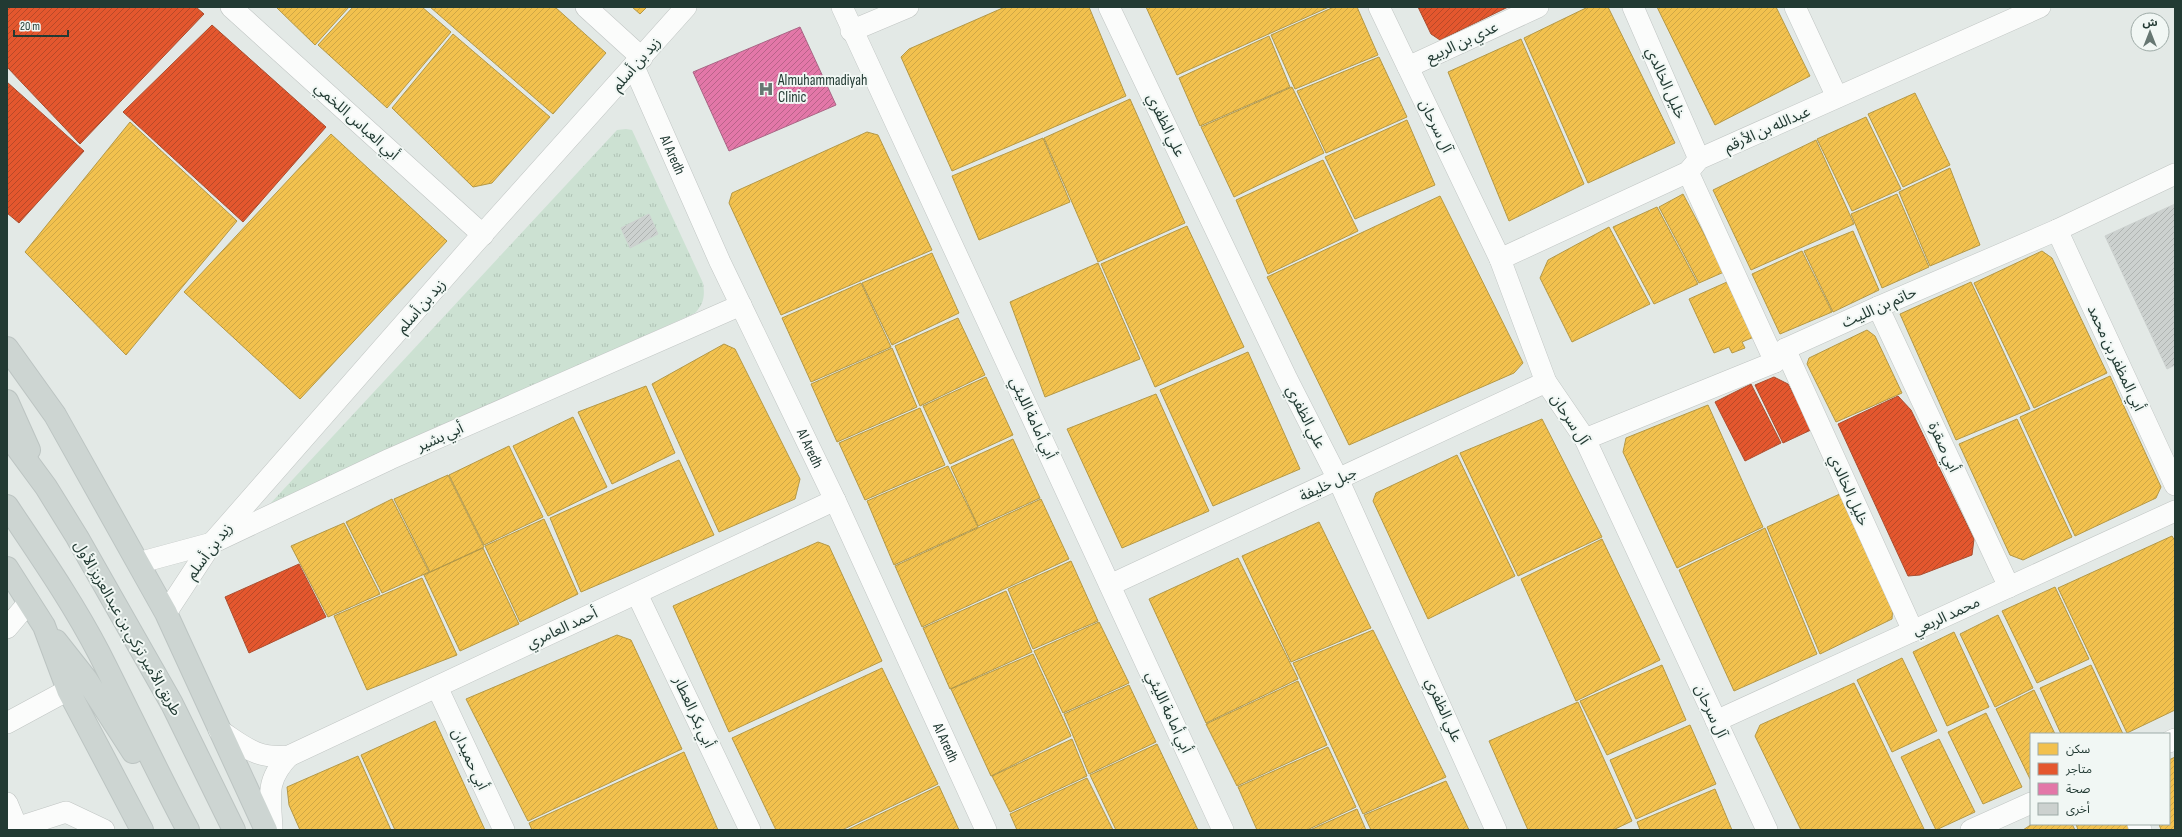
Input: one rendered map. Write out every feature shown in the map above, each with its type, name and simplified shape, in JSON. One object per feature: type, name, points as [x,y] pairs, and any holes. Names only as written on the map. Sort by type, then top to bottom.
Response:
[{"type":"main road","points":[[7,348],[55,415],[166,613],[266,830]]},
{"type":"main road","points":[[7,401],[46,487]]},
{"type":"main road","name":"طريق الأمير تركي بن عبدالعزيز الأول","points":[[7,434],[46,487],[172,704],[234,830]]},
{"type":"main road","points":[[7,506],[59,584],[98,652],[151,761],[188,830]]},
{"type":"main road","points":[[7,568],[44,626],[86,679],[184,830]]},
{"type":"main road","points":[[44,626],[68,690],[142,830]]},
{"type":"street","name":"أبي العباس اللخمي","points":[[231,7],[483,235]]},
{"type":"street","points":[[586,7],[638,63]]},
{"type":"street","name":"زيد بن أسلم","points":[[166,613],[212,543],[686,7]]},
{"type":"street","name":"أبي أمامة الليثي","points":[[842,7],[851,31],[1223,830]]},
{"type":"street","points":[[851,31],[908,7]]},
{"type":"street","name":"علي الظفري","points":[[1109,7],[1287,379],[1338,479],[1496,830]]},
{"type":"street","name":"آل سرحان","points":[[1379,7],[1500,259],[1546,382],[1585,439],[1767,830]]},
{"type":"street","name":"عدي بن الربيع","points":[[1408,67],[1538,7]]},
{"type":"street","name":"خليل الخالدي","points":[[1632,7],[1694,165],[1780,356],[1913,631]]},
{"type":"street","points":[[1795,7],[1837,97]]},
{"type":"street","name":"عبدالله بن الأرقم","points":[[1500,259],[1837,97],[2040,7]]},
{"type":"street","name":"Al Aredh","points":[[638,63],[741,305],[835,500],[986,830]]},
{"type":"street","name":"حاتم بن الليث","points":[[1585,439],[1780,356],[1878,307],[2057,230],[2175,174]]},
{"type":"street","name":"أبي المظفر بن محمد","points":[[2057,230],[2175,485]]},
{"type":"street","name":"أبي بشير","points":[[138,563],[212,543],[390,459],[741,305]]},
{"type":"street","name":"أبي صقرة","points":[[1878,307],[2009,587]]},
{"type":"street","name":"جبل خليفة","points":[[1110,585],[1546,382]]},
{"type":"street","name":"أحمد العامري","points":[[289,756],[835,500]]},
{"type":"street","name":"محمد الربعي","points":[[1716,721],[2175,511]]},
{"type":"street","name":"أبي بكر العطار","points":[[637,594],[750,830]]},
{"type":"street","points":[[7,628],[29,602]]},
{"type":"street","name":"أبي حميدان","points":[[437,687],[504,830]]},
{"type":"street","points":[[7,723],[68,690]]},
{"type":"street","points":[[219,730],[258,755],[272,758],[289,756]]},
{"type":"street","points":[[272,830],[271,782],[277,769],[289,756]]},
{"type":"street","points":[[7,803],[13,828],[66,812],[104,830]]},
{"type":"street","points":[[1984,827],[2030,804]]},
{"type":"green space","points":[[617,130],[632,130],[703,283],[703,299],[695,313],[269,505]]},
{"type":"building: سكن","points":[[276,7],[349,7],[315,45]]},
{"type":"building: سكن","points":[[353,7],[422,7],[451,32],[387,108],[318,45]]},
{"type":"building: سكن","points":[[430,7],[555,7],[606,53],[553,114]]},
{"type":"building: سكن","points":[[632,7],[647,7],[640,14]]},
{"type":"building: سكن","points":[[1005,7],[1089,7],[1126,96],[952,171],[901,57],[909,49]]},
{"type":"building: سكن","points":[[1146,7],[1329,7],[1177,75]]},
{"type":"building: سكن","points":[[1334,7],[1357,7],[1378,55],[1295,89],[1271,35]]},
{"type":"building: سكن","points":[[1588,7],[1608,7],[1675,143],[1588,183],[1524,38]]},
{"type":"building: سكن","points":[[1657,7],[1776,7],[1810,76],[1715,125]]},
{"type":"building: سكن","points":[[453,34],[550,117],[492,183],[473,187],[392,108]]},
{"type":"building: سكن","points":[[1269,36],[1290,87],[1200,126],[1179,78]]},
{"type":"building: سكن","points":[[1521,39],[1584,184],[1509,221],[1448,72]]},
{"type":"building: سكن","points":[[1379,57],[1407,117],[1326,153],[1297,91]]},
{"type":"building: سكن","points":[[1292,87],[1324,153],[1234,197],[1201,127]]},
{"type":"building: سكن","points":[[1915,93],[1950,165],[1903,187],[1868,114]]},
{"type":"building: سكن","points":[[1130,99],[1185,223],[1098,262],[1044,138]]},
{"type":"building: سكن","points":[[1866,117],[1901,189],[1852,211],[1817,139]]},
{"type":"building: سكن","points":[[1407,120],[1435,185],[1355,219],[1325,157]]},
{"type":"building: سكن","points":[[130,122],[237,221],[126,355],[25,252]]},
{"type":"building: سكن","points":[[867,132],[878,135],[932,250],[781,315],[729,203],[732,193]]},
{"type":"building: سكن","points":[[331,134],[447,241],[300,399],[184,292]]},
{"type":"building: سكن","points":[[1043,138],[1070,202],[979,240],[952,176]]},
{"type":"building: سكن","points":[[1816,140],[1854,224],[1751,270],[1713,190]]},
{"type":"building: سكن","points":[[1323,160],[1358,231],[1268,274],[1236,200]]},
{"type":"building: سكن","points":[[1950,168],[1980,245],[1930,266],[1899,192]]},
{"type":"building: سكن","points":[[1683,194],[1724,272],[1699,283],[1659,207]]},
{"type":"building: سكن","points":[[1897,194],[1929,267],[1882,288],[1851,214]]},
{"type":"building: سكن","points":[[1440,196],[1523,363],[1514,373],[1349,445],[1267,277]]},
{"type":"building: سكن","points":[[1657,207],[1698,284],[1654,304],[1613,227]]},
{"type":"building: سكن","points":[[1187,226],[1244,347],[1155,387],[1101,264]]},
{"type":"building: سكن","points":[[1609,227],[1650,304],[1572,342],[1540,278],[1548,260]]},
{"type":"building: سكن","points":[[1853,231],[1879,290],[1833,312],[1804,251]]},
{"type":"building: سكن","points":[[1802,251],[1832,312],[1780,334],[1752,274]]},
{"type":"building: سكن","points":[[2042,251],[2052,258],[2107,373],[2034,408],[1974,283]]},
{"type":"building: سكن","points":[[932,253],[959,313],[892,345],[862,283]]},
{"type":"building: سكن","points":[[1098,263],[1140,359],[1045,397],[1010,302]]},
{"type":"building: سكن","points":[[1727,282],[1754,337],[1742,342],[1745,348],[1732,353],[1729,347],[1714,353],[1689,299]]},
{"type":"building: سكن","points":[[1971,282],[2030,409],[1956,440],[1900,314]]},
{"type":"building: سكن","points":[[861,283],[891,347],[811,382],[782,318]]},
{"type":"building: سكن","points":[[958,318],[985,375],[920,406],[895,346]]},
{"type":"building: سكن","points":[[1867,330],[1875,336],[1902,393],[1836,422],[1807,364],[1809,358]]},
{"type":"building: سكن","points":[[724,344],[735,349],[800,479],[795,499],[719,532],[652,384]]},
{"type":"building: سكن","points":[[892,348],[917,407],[837,442],[811,384]]},
{"type":"building: سكن","points":[[1248,352],[1300,469],[1213,506],[1160,390]]},
{"type":"building: سكن","points":[[2110,376],[2161,487],[2156,498],[2075,536],[2020,417]]},
{"type":"building: سكن","points":[[986,377],[1013,435],[950,464],[923,406]]},
{"type":"building: سكن","points":[[646,386],[675,453],[612,484],[578,412]]},
{"type":"building: سكن","points":[[1156,394],[1209,511],[1122,548],[1067,429]]},
{"type":"building: سكن","points":[[1708,405],[1763,527],[1677,568],[1623,452],[1626,438]]},
{"type":"building: سكن","points":[[920,408],[945,465],[865,500],[839,443]]},
{"type":"building: سكن","points":[[573,417],[607,487],[548,516],[513,446]]},
{"type":"building: سكن","points":[[1542,419],[1602,537],[1518,576],[1460,453]]},
{"type":"building: سكن","points":[[2017,419],[2072,537],[2023,560],[2010,555],[1959,444]]},
{"type":"building: سكن","points":[[1013,439],[1040,498],[978,526],[951,467]]},
{"type":"building: سكن","points":[[509,446],[543,517],[484,545],[449,475]]},
{"type":"building: سكن","points":[[1457,455],[1515,576],[1428,619],[1373,501],[1376,493]]},
{"type":"building: سكن","points":[[679,460],[714,535],[581,592],[550,518]]},
{"type":"building: سكن","points":[[948,466],[978,527],[894,565],[867,501]]},
{"type":"building: سكن","points":[[448,475],[484,547],[430,572],[394,499]]},
{"type":"building: سكن","points":[[1842,493],[1893,604],[1892,619],[1820,654],[1767,527]]},
{"type":"building: سكن","points":[[392,499],[429,572],[382,593],[346,522]]},
{"type":"building: سكن","points":[[1041,499],[1069,559],[922,627],[895,566]]},
{"type":"building: سكن","points":[[544,519],[578,594],[520,622],[485,546]]},
{"type":"building: سكن","points":[[1319,522],[1371,628],[1291,662],[1242,556]]},
{"type":"building: سكن","points":[[344,523],[380,594],[328,617],[291,546]]},
{"type":"building: سكن","points":[[1765,528],[1817,654],[1734,691],[1679,570]]},
{"type":"building: سكن","points":[[2172,536],[2175,541],[2175,710],[2127,733],[2058,588]]},
{"type":"building: سكن","points":[[1602,539],[1660,660],[1576,701],[1521,579]]},
{"type":"building: سكن","points":[[818,542],[829,546],[882,661],[729,732],[673,606]]},
{"type":"building: سكن","points":[[483,548],[519,624],[460,651],[424,575]]},
{"type":"building: سكن","points":[[1238,558],[1298,679],[1206,723],[1149,599]]},
{"type":"building: سكن","points":[[1071,561],[1098,621],[1033,649],[1008,589]]},
{"type":"building: سكن","points":[[422,578],[457,655],[367,690],[334,616]]},
{"type":"building: سكن","points":[[2055,587],[2089,659],[2037,683],[2002,611]]},
{"type":"building: سكن","points":[[1006,591],[1032,652],[950,689],[923,628]]},
{"type":"building: سكن","points":[[1998,615],[2033,688],[1995,707],[1960,634]]},
{"type":"building: سكن","points":[[1099,622],[1129,683],[1063,713],[1034,651]]},
{"type":"building: سكن","points":[[1373,630],[1446,777],[1363,814],[1293,663]]},
{"type":"building: سكن","points":[[1954,632],[1989,707],[1947,726],[1913,652]]},
{"type":"building: سكن","points":[[617,635],[631,640],[682,749],[528,821],[466,699]]},
{"type":"building: سكن","points":[[1033,654],[1071,736],[991,776],[951,689]]},
{"type":"building: سكن","points":[[1902,658],[1937,731],[1892,752],[1857,680]]},
{"type":"building: سكن","points":[[1662,665],[1686,720],[1607,755],[1580,701]]},
{"type":"building: سكن","points":[[2091,665],[2123,733],[2061,733],[2040,688]]},
{"type":"building: سكن","points":[[882,668],[938,784],[842,830],[776,830],[732,738]]},
{"type":"building: سكن","points":[[1298,681],[1327,745],[1237,786],[1206,724]]},
{"type":"building: سكن","points":[[1854,683],[1924,829],[1801,830],[1755,736],[1760,725]]},
{"type":"building: سكن","points":[[1129,685],[1156,742],[1089,774],[1064,714]]},
{"type":"building: سكن","points":[[2034,690],[2055,733],[2030,733],[2030,779],[1996,709]]},
{"type":"building: سكن","points":[[1578,702],[1632,821],[1613,830],[1528,830],[1489,741]]},
{"type":"building: سكن","points":[[1986,713],[2022,787],[1983,804],[1948,732]]},
{"type":"building: سكن","points":[[435,721],[485,830],[395,830],[361,755]]},
{"type":"building: سكن","points":[[1690,725],[1716,784],[1636,819],[1610,760]]},
{"type":"building: سكن","points":[[1072,739],[1087,776],[1010,812],[992,776]]},
{"type":"building: سكن","points":[[1939,739],[1975,812],[1936,830],[1901,757]]},
{"type":"building: سكن","points":[[1157,744],[1198,830],[1116,830],[1090,775]]},
{"type":"building: سكن","points":[[1328,747],[1356,807],[1307,830],[1257,830],[1238,787]]},
{"type":"building: سكن","points":[[684,752],[718,830],[532,830],[529,823]]},
{"type":"building: سكن","points":[[358,756],[391,830],[300,830],[289,805],[287,787]]},
{"type":"building: سكن","points":[[2175,757],[2175,830],[2161,830],[2159,825],[2170,825],[2170,760]]},
{"type":"building: سكن","points":[[1087,778],[1113,830],[1017,830],[1010,814]]},
{"type":"building: سكن","points":[[1446,781],[1469,830],[1371,830],[1364,815]]},
{"type":"building: سكن","points":[[939,786],[959,830],[847,830]]},
{"type":"building: سكن","points":[[1715,789],[1732,830],[1640,830],[1637,822]]},
{"type":"building: سكن","points":[[1357,809],[1366,830],[1310,830]]},
{"type":"building: سكن","points":[[2030,825],[2072,825],[2075,830],[2023,830]]},
{"type":"building: سكن","points":[[2076,825],[2128,825],[2131,830],[2078,830]]},
{"type":"building: متاجر","points":[[7,7],[196,7],[204,14],[80,144],[7,67]]},
{"type":"building: متاجر","points":[[1418,7],[1508,7],[1440,40],[1431,34]]},
{"type":"building: متاجر","points":[[212,25],[326,127],[243,222],[123,112]]},
{"type":"building: متاجر","points":[[7,82],[84,151],[19,223],[7,213]]},
{"type":"building: متاجر","points":[[1774,377],[1788,384],[1813,429],[1783,443],[1755,385]]},
{"type":"building: متاجر","points":[[1751,384],[1781,443],[1745,461],[1715,402]]},
{"type":"building: متاجر","points":[[1898,396],[1911,410],[1974,539],[1972,555],[1920,575],[1908,576],[1838,424]]},
{"type":"building: متاجر","points":[[299,564],[326,617],[249,653],[225,597]]},
{"type":"building: صحة","name":"Almuhammadiyah Clinic","points":[[800,27],[836,105],[729,151],[693,72]]},
{"type":"building: أخرى","points":[[2175,204],[2175,365],[2167,369],[2105,236]]},
{"type":"building: أخرى","points":[[649,214],[658,234],[630,248],[621,228]]},
{"type":"place","name":"Almuhammadiyah Clinic","points":[[766,89]]}]
